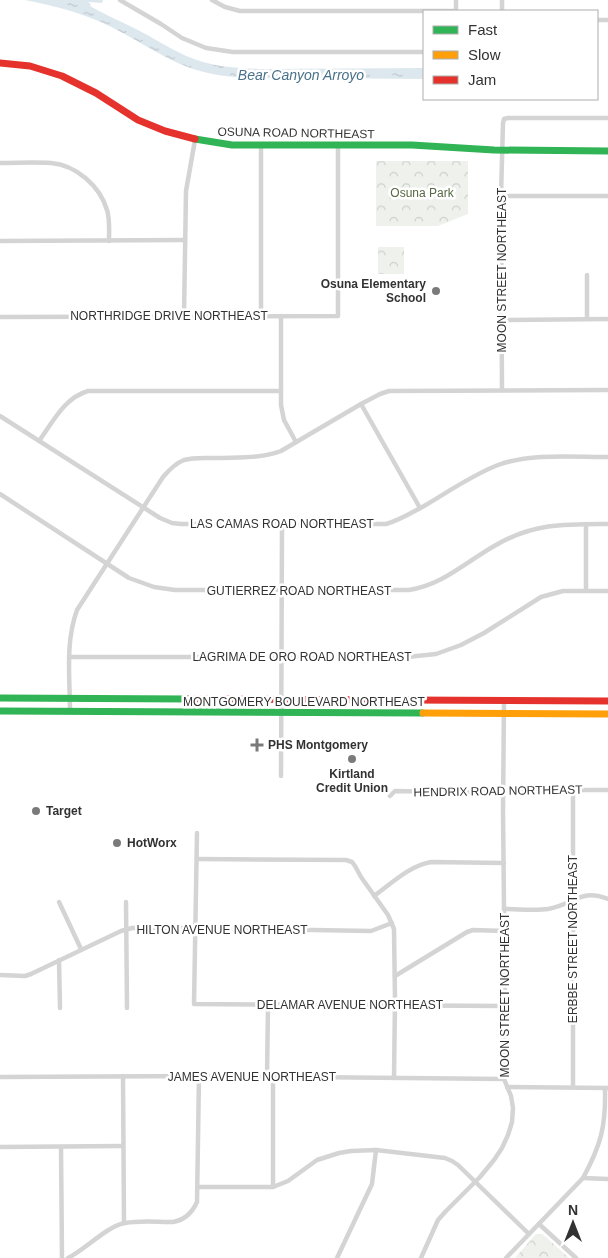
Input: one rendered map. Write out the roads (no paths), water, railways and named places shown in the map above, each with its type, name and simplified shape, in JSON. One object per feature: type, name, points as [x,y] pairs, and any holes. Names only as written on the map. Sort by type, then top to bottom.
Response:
[{"type":"main road","name":"OSUNA ROAD NORTHEAST","points":[[0,63],[33,67],[56,74],[80,84],[145,123],[168,133],[195,140],[262,145],[412,146],[502,151],[608,151]]},
{"type":"main road","name":"MONTGOMERY BOULEVARD NORTHEAST","points":[[0,698],[608,701]]},
{"type":"main road","name":"MONTGOMERY BOULEVARD NORTHEAST","points":[[0,711],[608,714]]},
{"type":"street","points":[[120,0],[182,38],[206,48],[233,52],[423,52]]},
{"type":"street","points":[[212,0],[225,7],[240,11],[423,11]]},
{"type":"street","name":"MOON STREET NORTHEAST","points":[[502,390],[502,123],[504,119],[508,118],[608,118]]},
{"type":"street","points":[[184,316],[186,191],[195,140]]},
{"type":"street","points":[[261,316],[262,145]]},
{"type":"street","name":"NORTHRIDGE DRIVE NORTHEAST","points":[[0,316],[338,316],[338,145]]},
{"type":"street","points":[[0,163],[52,163],[68,167],[79,173],[97,190],[107,210],[109,241]]},
{"type":"street","points":[[501,196],[608,196]]},
{"type":"street","points":[[0,241],[185,240]]},
{"type":"street","points":[[587,275],[587,319]]},
{"type":"street","points":[[281,316],[282,413],[287,427],[296,442]]},
{"type":"street","points":[[502,320],[608,319]]},
{"type":"street","points":[[70,712],[70,638],[72,623],[77,610],[170,468],[183,461],[199,458],[260,457],[281,451],[361,404],[389,391],[608,390]]},
{"type":"street","points":[[39,441],[65,404],[88,391],[281,391]]},
{"type":"street","points":[[361,404],[420,508]]},
{"type":"street","name":"LAS CAMAS ROAD NORTHEAST","points":[[0,416],[143,508],[160,518],[181,524],[386,524],[397,521],[484,471],[499,465],[516,460],[540,457],[608,457]]},
{"type":"street","name":"GUTIERREZ ROAD NORTHEAST","points":[[0,494],[129,578],[141,583],[175,590],[398,591],[419,588],[438,581],[498,544],[520,534],[557,524],[608,524]]},
{"type":"street","points":[[586,524],[586,591]]},
{"type":"street","points":[[281,776],[282,525]]},
{"type":"street","name":"LAGRIMA DE ORO ROAD NORTHEAST","points":[[70,658],[408,657],[436,654],[472,639],[542,597],[564,591],[608,591]]},
{"type":"street","name":"MOON STREET NORTHEAST","points":[[421,1258],[438,1220],[476,1182],[494,1160],[502,1148],[512,1122],[513,1108],[511,1096],[504,1079],[504,701]]},
{"type":"street","name":"ERBBE STREET NORTHEAST","points":[[573,790],[573,1087]]},
{"type":"street","name":"HENDRIX ROAD NORTHEAST","points":[[390,796],[395,791],[608,790]]},
{"type":"street","points":[[195,928],[197,833]]},
{"type":"street","points":[[197,859],[346,860],[356,866],[360,877],[388,915],[395,936],[394,1078]]},
{"type":"street","points":[[374,896],[420,864],[431,862],[504,863]]},
{"type":"street","points":[[504,909],[547,909],[589,895],[608,899]]},
{"type":"street","points":[[59,902],[81,949]]},
{"type":"street","points":[[126,902],[127,1008]]},
{"type":"street","name":"HILTON AVENUE NORTHEAST","points":[[0,975],[25,976],[127,929],[195,928],[372,931],[392,923]]},
{"type":"street","name":"DELAMAR AVENUE NORTHEAST","points":[[195,928],[194,1004],[505,1006]]},
{"type":"street","points":[[395,976],[467,932],[473,930],[504,931]]},
{"type":"street","points":[[60,960],[60,1008]]},
{"type":"street","points":[[267,1077],[268,1005]]},
{"type":"street","points":[[123,1076],[124,1223]]},
{"type":"street","points":[[68,1258],[108,1231],[124,1223],[173,1222],[185,1218],[194,1208],[198,1202],[199,1076]]},
{"type":"street","name":"JAMES AVENUE NORTHEAST","points":[[0,1077],[199,1076],[504,1079]]},
{"type":"street","points":[[273,1077],[273,1187]]},
{"type":"street","points":[[506,1258],[583,1178],[592,1162],[603,1131],[606,1088],[507,1087]]},
{"type":"street","points":[[0,1147],[123,1146]]},
{"type":"street","points":[[61,1147],[62,1258]]},
{"type":"street","points":[[198,1187],[273,1187],[288,1181],[308,1166],[327,1156],[352,1151],[376,1150],[445,1158],[458,1165],[529,1234]]},
{"type":"street","points":[[337,1258],[372,1184],[376,1150]]},
{"type":"street","points":[[583,1178],[608,1179]]},
{"type":"street","points":[[539,1224],[576,1258]]},
{"type":"water","name":"Bear Canyon Arroyo","points":[[25,0],[103,0],[102,3],[88,2],[91,4],[90,6],[186,56],[202,62],[234,68],[259,69],[423,68],[423,79],[249,78],[212,74],[179,64],[97,20],[61,8]]},
{"type":"place","name":"Osuna Elementary School","points":[[436,291]]},
{"type":"place","name":"PHS Montgomery","points":[[257,745]]},
{"type":"place","name":"Kirtland Credit Union","points":[[352,759]]},
{"type":"place","name":"Target","points":[[36,811]]},
{"type":"place","name":"HotWorx","points":[[117,843]]},
{"type":"park label","name":"Osuna Park","points":[[422,193]]}]
